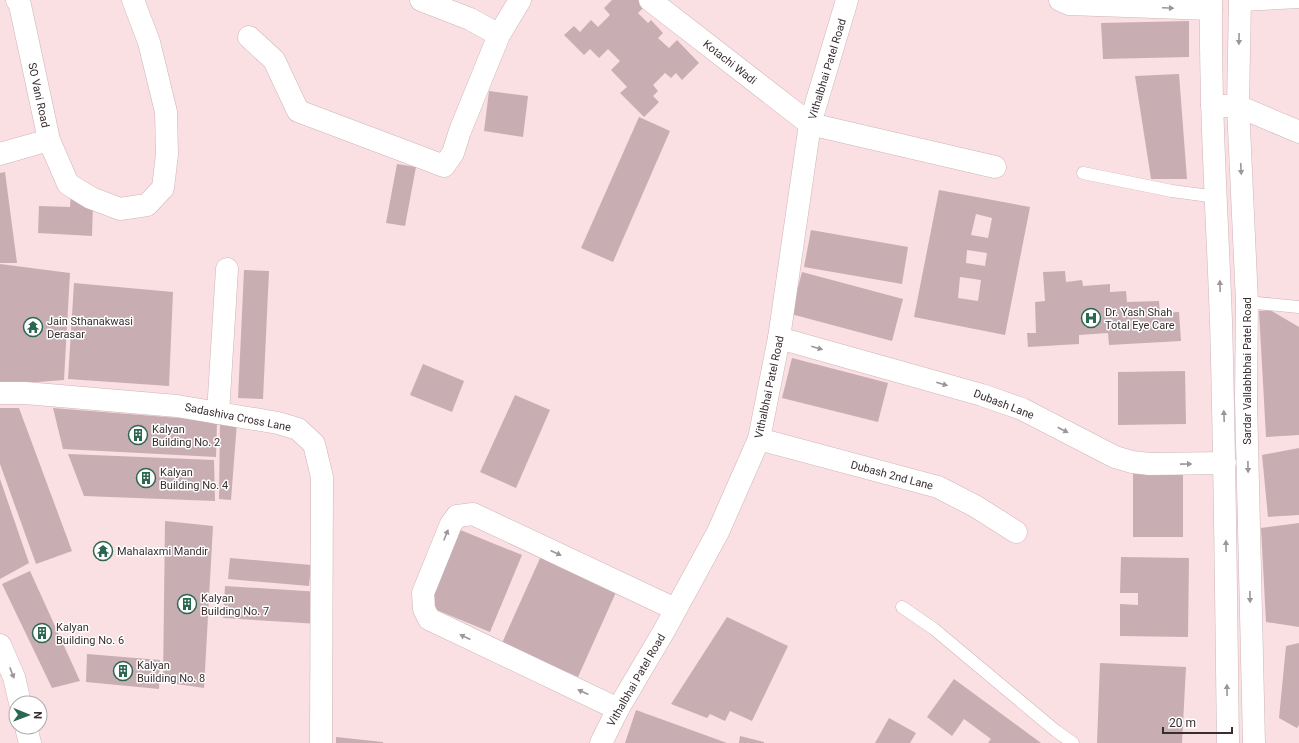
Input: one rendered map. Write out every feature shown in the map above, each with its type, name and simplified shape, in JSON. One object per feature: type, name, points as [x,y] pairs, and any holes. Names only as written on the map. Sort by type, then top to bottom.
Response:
[{"type":"street","name":"SO Vani Road","points":[[0,154],[49,140],[20,5],[17,0]]},
{"type":"street","points":[[49,140],[68,184],[91,198],[120,209],[147,205],[163,188],[167,154],[166,112],[149,42],[134,0]]},
{"type":"street","points":[[421,0],[470,19],[499,35]]},
{"type":"street","points":[[249,37],[274,60],[298,111],[444,166],[453,153],[460,131],[499,35],[520,0]]},
{"type":"street","name":"Kotachi Wadi","points":[[650,0],[810,124]]},
{"type":"street","name":"Vithalbhai Patel Road","points":[[601,743],[618,709],[718,532],[759,439],[779,338],[810,124],[847,0]]},
{"type":"street","points":[[1060,0],[1069,4],[1211,5]]},
{"type":"street","name":"Sardar Vallabhbhai Patel Road","points":[[1240,2],[1238,106],[1247,302],[1246,399],[1254,743]]},
{"type":"street","name":"Sardar Vallabhbhai Patel Road","points":[[1211,5],[1212,106],[1217,197],[1225,463],[1228,743]]},
{"type":"street","points":[[1212,106],[1238,106],[1299,132]]},
{"type":"street","points":[[810,124],[995,167]]},
{"type":"street","points":[[218,412],[227,269]]},
{"type":"street","name":"Dubash Lane","points":[[779,338],[982,395],[1022,409],[1115,457],[1132,462],[1150,464],[1225,463]]},
{"type":"street","name":"Sadashiva Cross Lane","points":[[0,393],[25,393],[169,405],[218,412],[278,423],[298,429],[314,444],[322,477],[321,743]]},
{"type":"street","name":"Dubash 2nd Lane","points":[[759,439],[938,487],[975,506],[1016,532]]},
{"type":"street","points":[[618,709],[429,619],[424,609],[423,593],[451,524],[457,516],[473,514],[675,610]]},
{"type":"street","points":[[0,644],[14,677],[18,695]]},
{"type":"lane","points":[[1240,2],[1299,2]]},
{"type":"lane","points":[[1083,173],[1172,191],[1217,197]]},
{"type":"lane","points":[[1247,302],[1299,307]]},
{"type":"lane","points":[[902,607],[934,628],[1056,731],[1073,743]]},
{"type":"building","points":[[612,0],[638,0],[644,7],[638,13],[648,23],[651,20],[663,33],[658,38],[669,48],[677,40],[699,63],[682,80],[676,73],[671,78],[665,73],[653,85],[658,91],[653,96],[659,102],[644,117],[620,93],[627,87],[611,70],[620,61],[608,49],[599,58],[590,49],[584,55],[564,35],[574,26],[580,32],[591,20],[598,27],[610,15],[604,8]]},
{"type":"building","points":[[1189,21],[1189,57],[1103,59],[1101,23]]},
{"type":"building","points":[[1179,74],[1187,179],[1151,179],[1135,76]]},
{"type":"building","points":[[489,91],[528,96],[523,137],[484,131]]},
{"type":"building","points":[[639,117],[670,131],[613,262],[581,248]]},
{"type":"building","points":[[397,164],[416,167],[405,226],[386,223]]},
{"type":"building","points":[[5,172],[17,263],[0,263],[0,173]]},
{"type":"building","points":[[939,190],[1030,207],[1005,335],[914,317]],"holes":[[[976,214],[992,218],[988,238],[971,235]],[[967,250],[987,253],[985,266],[966,263]],[[960,277],[981,280],[978,301],[958,298]]]},
{"type":"building","points":[[71,192],[93,204],[92,236],[38,233],[39,206],[70,207]]},
{"type":"building","points":[[811,230],[908,247],[902,284],[804,267]]},
{"type":"building","name":"Jain Sthanakwasi Derasar","points":[[0,264],[70,273],[64,380],[0,385]]},
{"type":"building","points":[[244,270],[269,271],[263,399],[238,398]]},
{"type":"building","points":[[1065,271],[1066,282],[1082,280],[1083,286],[1110,284],[1110,292],[1126,291],[1127,302],[1159,301],[1160,313],[1179,312],[1181,341],[1109,345],[1108,333],[1079,335],[1079,344],[1028,347],[1027,333],[1036,333],[1035,302],[1045,301],[1043,272]]},
{"type":"building","points":[[802,272],[903,299],[892,341],[791,314]]},
{"type":"building","points":[[74,283],[173,292],[169,386],[68,379]]},
{"type":"building","points":[[1270,310],[1299,327],[1299,435],[1266,437],[1259,311]]},
{"type":"building","points":[[792,358],[888,383],[878,422],[782,398]]},
{"type":"building","points":[[423,364],[464,381],[452,412],[410,395]]},
{"type":"building","points":[[1185,371],[1186,424],[1118,425],[1118,372]]},
{"type":"building","points":[[515,395],[550,410],[516,488],[480,472]]},
{"type":"building","points":[[0,408],[19,408],[72,551],[36,564],[0,464]]},
{"type":"building","name":"Kalyan Building No. 2","points":[[53,408],[217,421],[216,457],[63,449]]},
{"type":"building","points":[[220,421],[237,422],[231,500],[219,499]]},
{"type":"building","points":[[1299,448],[1299,515],[1268,517],[1262,455]]},
{"type":"building","name":"Kalyan Building No. 4","points":[[68,454],[214,460],[215,501],[84,496]]},
{"type":"building","points":[[1133,473],[1183,473],[1183,537],[1133,537]]},
{"type":"building","points":[[0,479],[29,563],[0,579]]},
{"type":"building","name":"Kalyan Building No. 7","points":[[165,521],[213,526],[204,688],[163,682]]},
{"type":"building","points":[[1299,523],[1299,627],[1266,622],[1261,528]]},
{"type":"building","points":[[458,529],[522,555],[490,632],[427,606]]},
{"type":"building","points":[[541,556],[617,590],[578,677],[502,643]]},
{"type":"building","points":[[1121,557],[1189,558],[1188,637],[1120,636],[1120,604],[1138,605],[1138,593],[1120,593]]},
{"type":"building","points":[[230,558],[311,565],[309,586],[228,579]]},
{"type":"building","name":"Kalyan Building No. 6","points":[[30,571],[80,681],[52,688],[2,584]]},
{"type":"building","points":[[225,586],[321,592],[319,624],[223,618]]},
{"type":"building","points":[[727,617],[788,646],[752,721],[730,711],[725,721],[710,714],[707,718],[671,704]]},
{"type":"building","points":[[1299,643],[1299,725],[1297,728],[1279,718],[1286,646]]},
{"type":"building","name":"Kalyan Building No. 8","points":[[87,654],[160,660],[159,689],[86,682]]},
{"type":"building","points":[[1100,663],[1186,667],[1182,743],[1097,743]]},
{"type":"building","points":[[954,679],[1041,743],[988,743],[991,739],[964,719],[952,736],[927,717]]},
{"type":"building","points":[[636,710],[727,743],[625,743]]},
{"type":"building","points":[[889,718],[916,733],[910,743],[875,743]]},
{"type":"building","points":[[740,736],[764,742],[764,743],[739,743]]},
{"type":"building","points":[[336,737],[383,742],[383,743],[336,743]]},
{"type":"place","name":"Dr. Yash Shah Total Eye Care","points":[[1091,318]]},
{"type":"place","name":"Jain Sthanakwasi Derasar","points":[[33,327]]},
{"type":"place","name":"Kalyan Building No. 2","points":[[138,435]]},
{"type":"place","name":"Kalyan Building No. 4","points":[[146,478]]},
{"type":"place","name":"Mahalaxmi Mandir","points":[[103,551]]},
{"type":"place","name":"Kalyan Building No. 7","points":[[187,604]]},
{"type":"place","name":"Kalyan Building No. 6","points":[[42,633]]},
{"type":"place","name":"Kalyan Building No. 8","points":[[123,671]]}]
